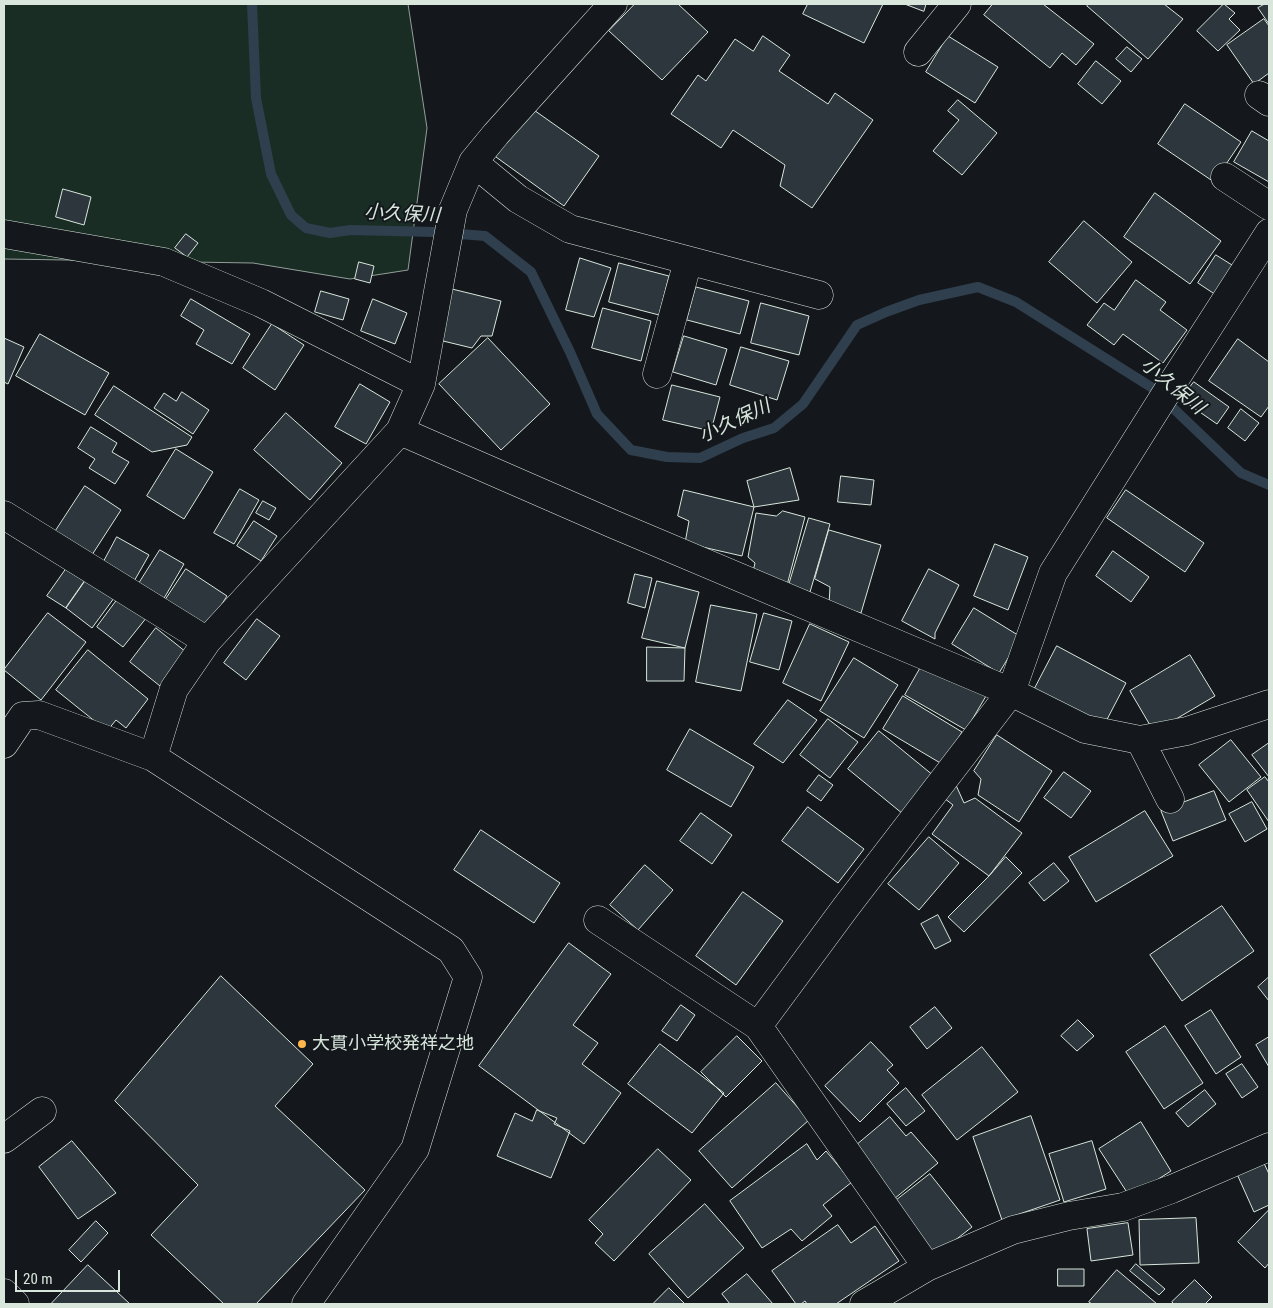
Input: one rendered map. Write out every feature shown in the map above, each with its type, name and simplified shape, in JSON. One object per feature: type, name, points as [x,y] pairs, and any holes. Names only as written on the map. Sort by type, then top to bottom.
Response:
[{"type":"street","points":[[153,757],[174,689],[207,641],[400,431],[420,384],[453,210],[473,162],[613,4]]},
{"type":"street","points":[[918,52],[957,4]]},
{"type":"street","points":[[473,162],[518,199],[570,229],[819,295]]},
{"type":"street","points":[[1225,177],[1269,206]]},
{"type":"street","points":[[758,1026],[846,907],[1011,692],[1053,573],[1269,233]]},
{"type":"street","points":[[4,234],[164,262],[261,303],[420,384]]},
{"type":"street","points":[[657,374],[688,261]]},
{"type":"street","points":[[400,431],[1011,692],[1085,729],[1140,740],[1187,731],[1269,704]]},
{"type":"street","points":[[4,515],[207,641]]},
{"type":"street","points":[[4,744],[23,716],[39,715],[153,757],[451,950],[468,977],[415,1149],[306,1304]]},
{"type":"street","points":[[1140,740],[1170,799]]},
{"type":"street","points":[[598,920],[758,1026],[927,1268]]},
{"type":"street","points":[[4,1139],[42,1112]]},
{"type":"street","points":[[864,1304],[927,1268],[1013,1230],[1069,1216],[1123,1206],[1172,1189],[1269,1147]]},
{"type":"street","points":[[4,1293],[14,1304]]},
{"type":"green space","points":[[4,4],[408,4],[427,128],[408,270],[350,279],[253,263],[4,259]]},
{"type":"building","points":[[635,4],[678,4],[708,32],[662,80],[609,31]]},
{"type":"building","points":[[808,4],[883,4],[864,43],[803,14]]},
{"type":"building","points":[[905,4],[926,4],[924,11]]},
{"type":"building","points":[[993,4],[1043,4],[1094,44],[1076,65],[1062,53],[1050,68],[984,15]]},
{"type":"building","points":[[1089,4],[1164,4],[1183,19],[1148,59],[1087,6]]},
{"type":"building","points":[[1224,4],[1235,13],[1229,19],[1240,30],[1218,51],[1197,31]]},
{"type":"building","points":[[1269,4],[1269,24],[1258,8]]},
{"type":"building","points":[[1264,19],[1269,26],[1269,73],[1254,84],[1227,45]]},
{"type":"building","points":[[763,36],[790,55],[779,71],[828,104],[835,93],[873,120],[812,208],[780,186],[785,165],[733,130],[721,148],[671,114],[698,75],[706,81],[735,39],[753,51]]},
{"type":"building","points":[[948,36],[998,67],[975,103],[926,72]]},
{"type":"building","points":[[1127,47],[1142,59],[1131,72],[1116,59]]},
{"type":"building","points":[[1096,61],[1121,81],[1102,104],[1078,84]]},
{"type":"building","points":[[958,100],[997,133],[962,175],[933,151],[959,120],[948,111]]},
{"type":"building","points":[[1185,104],[1241,142],[1214,182],[1158,144]]},
{"type":"building","points":[[531,108],[599,156],[564,206],[496,157]]},
{"type":"building","points":[[1252,131],[1269,141],[1269,182],[1234,162]]},
{"type":"building","points":[[63,189],[91,197],[84,225],[56,217]]},
{"type":"building","points":[[1155,193],[1221,241],[1190,284],[1124,237]]},
{"type":"building","points":[[1084,221],[1132,262],[1097,303],[1049,262]]},
{"type":"building","points":[[186,234],[198,243],[187,257],[175,248]]},
{"type":"building","points":[[1216,255],[1240,270],[1222,299],[1198,283]]},
{"type":"building","points":[[580,258],[611,268],[594,317],[566,310]]},
{"type":"building","points":[[359,262],[374,266],[370,283],[355,279]]},
{"type":"building","points":[[619,263],[669,276],[659,315],[609,302]]},
{"type":"building","points":[[1136,280],[1166,302],[1160,310],[1187,330],[1163,363],[1123,334],[1114,345],[1087,325],[1104,303],[1114,310]]},
{"type":"building","points":[[696,287],[749,301],[740,334],[687,320]]},
{"type":"building","points":[[452,289],[501,301],[492,336],[481,336],[472,348],[439,340]]},
{"type":"building","points":[[321,291],[349,299],[343,320],[315,312]]},
{"type":"building","points":[[191,299],[250,334],[232,364],[196,344],[204,330],[181,316]]},
{"type":"building","points":[[373,299],[407,313],[395,344],[361,331]]},
{"type":"building","points":[[761,303],[809,316],[799,355],[751,343]]},
{"type":"building","points":[[603,308],[651,321],[641,361],[592,348]]},
{"type":"building","points":[[272,324],[304,345],[275,390],[243,368]]},
{"type":"building","points":[[40,334],[109,373],[85,415],[16,376]]},
{"type":"building","points":[[684,336],[727,349],[716,385],[673,372]]},
{"type":"building","points":[[4,338],[24,347],[8,384],[4,382]]},
{"type":"building","points":[[488,338],[550,404],[501,450],[439,384]]},
{"type":"building","points":[[1238,339],[1269,362],[1269,406],[1261,417],[1209,381]]},
{"type":"building","points":[[741,347],[789,361],[777,400],[730,385]]},
{"type":"building","points":[[1194,382],[1229,407],[1217,424],[1181,399]]},
{"type":"building","points":[[360,384],[390,402],[366,444],[335,427]]},
{"type":"building","points":[[672,385],[720,397],[711,431],[663,420]]},
{"type":"building","points":[[114,386],[192,437],[187,445],[152,452],[95,415]]},
{"type":"building","points":[[182,392],[209,410],[193,434],[154,408],[164,393],[176,401]]},
{"type":"building","points":[[1241,409],[1259,423],[1245,441],[1228,428]]},
{"type":"building","points":[[286,413],[342,463],[310,500],[254,450]]},
{"type":"building","points":[[91,427],[117,443],[112,452],[129,462],[115,484],[89,468],[95,459],[78,448]]},
{"type":"building","points":[[176,449],[213,472],[184,519],[147,496]]},
{"type":"building","points":[[790,468],[799,500],[754,507],[747,481]]},
{"type":"building","points":[[841,476],[874,480],[871,505],[838,502]]},
{"type":"building","points":[[85,486],[121,510],[90,558],[53,535]]},
{"type":"building","points":[[240,489],[259,500],[234,544],[214,533]]},
{"type":"building","points":[[684,490],[754,507],[742,556],[685,543],[689,521],[678,516]]},
{"type":"building","points":[[1126,490],[1204,543],[1185,572],[1107,518]]},
{"type":"building","points":[[263,501],[276,508],[269,520],[256,513]]},
{"type":"building","points":[[783,511],[805,517],[786,589],[751,580],[755,563],[748,557],[756,513],[776,516]]},
{"type":"building","points":[[809,518],[830,524],[810,592],[789,585]]},
{"type":"building","points":[[254,521],[277,536],[261,561],[237,546]]},
{"type":"building","points":[[829,530],[881,545],[861,613],[829,604],[830,587],[815,579]]},
{"type":"building","points":[[117,537],[149,555],[133,583],[102,565]]},
{"type":"building","points":[[995,544],[1028,557],[1008,610],[974,596]]},
{"type":"building","points":[[160,550],[184,564],[163,600],[138,585]]},
{"type":"building","points":[[1113,551],[1149,577],[1131,602],[1096,576]]},
{"type":"building","points":[[71,562],[89,575],[66,608],[47,596]]},
{"type":"building","points":[[186,569],[227,596],[206,629],[164,602]]},
{"type":"building","points":[[929,569],[959,585],[935,633],[935,639],[902,621]]},
{"type":"building","points":[[635,574],[652,578],[645,608],[628,603]]},
{"type":"building","points":[[89,575],[117,594],[92,628],[66,608]]},
{"type":"building","points":[[657,581],[699,592],[685,648],[642,638]]},
{"type":"building","points":[[120,596],[147,617],[123,647],[97,627]]},
{"type":"building","points":[[711,605],[757,614],[741,691],[696,682]]},
{"type":"building","points":[[974,608],[1021,637],[999,673],[952,644]]},
{"type":"building","points":[[48,613],[86,642],[41,700],[4,670]]},
{"type":"building","points":[[764,613],[792,621],[779,670],[750,662]]},
{"type":"building","points":[[257,619],[280,636],[246,680],[224,663]]},
{"type":"building","points":[[810,624],[849,642],[821,701],[783,683]]},
{"type":"building","points":[[156,628],[186,652],[160,686],[130,662]]},
{"type":"building","points":[[1057,646],[1126,683],[1102,729],[1033,692]]},
{"type":"building","points":[[647,647],[685,648],[684,681],[647,681]]},
{"type":"building","points":[[88,650],[148,699],[126,728],[116,720],[107,731],[56,690]]},
{"type":"building","points":[[1190,655],[1215,696],[1154,732],[1130,691]]},
{"type":"building","points":[[854,658],[898,685],[864,738],[820,711]]},
{"type":"building","points":[[925,660],[986,696],[966,730],[905,695]]},
{"type":"building","points":[[903,696],[962,732],[942,764],[883,729]]},
{"type":"building","points":[[788,700],[817,720],[783,763],[754,744]]},
{"type":"building","points":[[828,719],[858,742],[830,778],[800,755]]},
{"type":"building","points":[[690,729],[754,767],[731,807],[667,770]]},
{"type":"building","points":[[879,731],[934,776],[903,814],[848,769]]},
{"type":"building","points":[[997,735],[1052,771],[1019,822],[978,795],[981,779],[974,771]]},
{"type":"building","points":[[1231,740],[1261,777],[1229,802],[1199,765]]},
{"type":"building","points":[[1269,743],[1269,777],[1252,755]]},
{"type":"building","points":[[1064,772],[1091,791],[1071,818],[1044,798]]},
{"type":"building","points":[[819,775],[833,785],[821,801],[807,791]]},
{"type":"building","points":[[1265,777],[1269,782],[1269,822],[1247,790]]},
{"type":"building","points":[[955,783],[964,803],[975,798],[1022,833],[989,876],[932,834],[953,805],[944,798]]},
{"type":"building","points":[[1214,791],[1226,820],[1173,841],[1161,811]]},
{"type":"building","points":[[1252,802],[1267,829],[1245,842],[1229,814]]},
{"type":"building","points":[[808,807],[864,849],[838,883],[782,841]]},
{"type":"building","points":[[1145,811],[1173,856],[1096,902],[1069,857]]},
{"type":"building","points":[[701,813],[732,835],[712,864],[680,841]]},
{"type":"building","points":[[481,830],[560,883],[534,923],[454,870]]},
{"type":"building","points":[[929,837],[959,863],[919,910],[888,884]]},
{"type":"building","points":[[1006,857],[1022,873],[964,932],[948,917]]},
{"type":"building","points":[[1054,863],[1069,881],[1044,901],[1029,883]]},
{"type":"building","points":[[645,865],[673,890],[638,930],[610,905]]},
{"type":"building","points":[[743,892],[783,921],[736,985],[696,956]]},
{"type":"building","points":[[1222,906],[1254,951],[1182,1001],[1150,955]]},
{"type":"building","points":[[938,915],[951,941],[935,949],[921,924]]},
{"type":"building","points":[[569,943],[611,974],[573,1025],[598,1043],[582,1064],[621,1093],[584,1144],[479,1066]]},
{"type":"building","points":[[221,976],[313,1064],[275,1106],[365,1190],[256,1304],[224,1304],[151,1235],[198,1185],[115,1101]]},
{"type":"building","points":[[1269,977],[1269,1001],[1258,987]]},
{"type":"building","points":[[681,1005],[695,1015],[677,1041],[662,1031]]},
{"type":"building","points":[[935,1007],[952,1028],[927,1049],[910,1027]]},
{"type":"building","points":[[1211,1010],[1241,1057],[1216,1074],[1185,1026]]},
{"type":"building","points":[[1078,1020],[1094,1036],[1077,1051],[1061,1036]]},
{"type":"building","points":[[1165,1026],[1203,1083],[1164,1109],[1126,1052]]},
{"type":"building","points":[[737,1036],[762,1061],[726,1097],[701,1072]]},
{"type":"building","points":[[1269,1037],[1269,1067],[1256,1045]]},
{"type":"building","points":[[871,1042],[893,1065],[887,1070],[899,1083],[860,1122],[825,1086]]},
{"type":"building","points":[[660,1044],[724,1093],[692,1133],[628,1084]]},
{"type":"building","points":[[982,1047],[1018,1092],[957,1140],[922,1095]]},
{"type":"building","points":[[1242,1064],[1258,1087],[1242,1098],[1226,1074]]},
{"type":"building","points":[[776,1083],[809,1120],[732,1188],[699,1151]]},
{"type":"building","points":[[906,1088],[925,1111],[906,1126],[887,1104]]},
{"type":"building","points":[[1205,1090],[1216,1104],[1188,1127],[1176,1113]]},
{"type":"building","points":[[537,1110],[557,1118],[554,1124],[570,1131],[551,1178],[497,1156],[515,1113],[532,1121]]},
{"type":"building","points":[[1031,1116],[1060,1200],[1002,1220],[973,1137]]},
{"type":"building","points":[[890,1117],[906,1136],[911,1132],[938,1163],[894,1199],[852,1149]]},
{"type":"building","points":[[1141,1122],[1171,1171],[1130,1197],[1099,1149]]},
{"type":"building","points":[[72,1141],[116,1193],[78,1219],[39,1167]]},
{"type":"building","points":[[1092,1141],[1106,1189],[1064,1202],[1049,1154]]},
{"type":"building","points":[[807,1144],[817,1160],[826,1151],[852,1182],[823,1205],[832,1216],[802,1241],[791,1229],[762,1248],[730,1201]]},
{"type":"building","points":[[658,1149],[691,1180],[614,1261],[595,1243],[603,1234],[589,1220]]},
{"type":"building","points":[[1263,1161],[1269,1174],[1269,1205],[1254,1212],[1237,1174]]},
{"type":"building","points":[[930,1174],[972,1227],[931,1259],[889,1206]]},
{"type":"building","points":[[705,1204],[744,1248],[688,1298],[649,1254]]},
{"type":"building","points":[[1269,1210],[1269,1263],[1265,1268],[1238,1242]]},
{"type":"building","points":[[1196,1218],[1199,1263],[1140,1265],[1139,1220]]},
{"type":"building","points":[[96,1221],[108,1233],[81,1262],[69,1250]]},
{"type":"building","points":[[1128,1223],[1133,1255],[1091,1261],[1087,1229]]},
{"type":"building","points":[[838,1225],[851,1243],[875,1226],[899,1261],[836,1304],[807,1304],[805,1301],[801,1304],[796,1304],[772,1271]]},
{"type":"building","points":[[1136,1264],[1165,1289],[1159,1295],[1130,1271]]},
{"type":"building","points":[[88,1265],[130,1304],[51,1304]]},
{"type":"building","points":[[1058,1269],[1084,1269],[1084,1286],[1058,1286]]},
{"type":"building","points":[[1117,1270],[1157,1304],[1092,1304],[1089,1302]]},
{"type":"building","points":[[747,1274],[773,1304],[730,1304],[722,1294]]},
{"type":"building","points":[[1195,1280],[1212,1297],[1205,1304],[1174,1304],[1172,1302]]},
{"type":"building","points":[[669,1288],[685,1304],[653,1304]]},
{"type":"waterway","name":"小久保川","points":[[252,4],[256,98],[271,174],[291,215],[306,228],[330,233],[350,230],[435,232],[485,236],[531,272],[570,352],[597,414],[631,450],[667,457],[700,458],[743,438],[774,428],[803,404],[857,325],[919,300],[978,287],[1016,302],[1151,387],[1241,473],[1269,485]]},
{"type":"place","name":"大貫小学校発祥之地","points":[[302,1044]]}]
